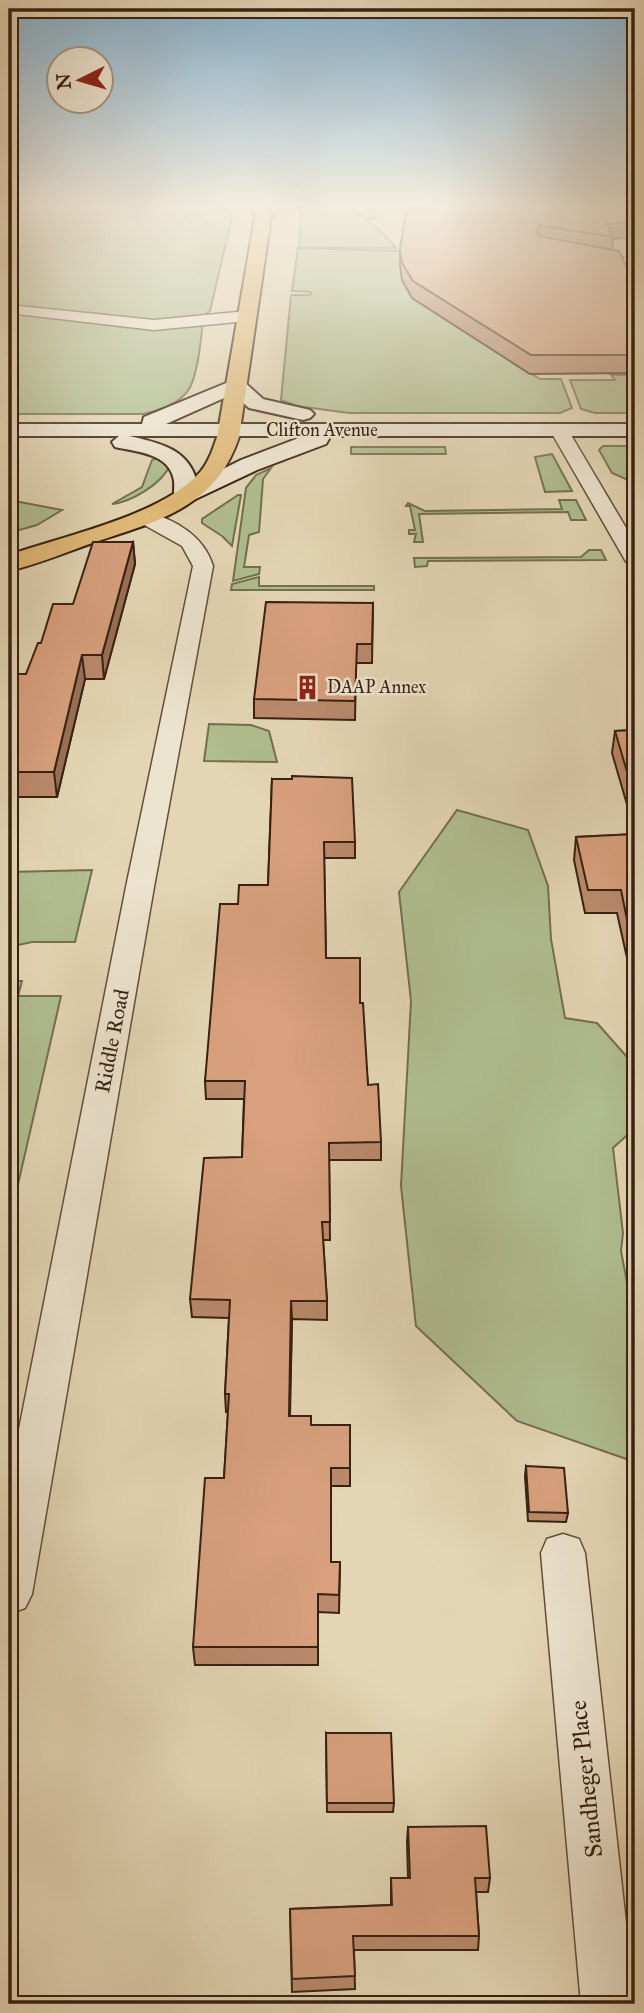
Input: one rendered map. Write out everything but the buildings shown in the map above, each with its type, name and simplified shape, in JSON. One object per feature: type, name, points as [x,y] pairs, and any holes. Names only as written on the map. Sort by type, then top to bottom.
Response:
[{"type":"main road","points":[[185,497],[218,465],[225,453],[250,301]]},
{"type":"main road","points":[[63,430],[120,427],[159,420],[236,385]]},
{"type":"main road","points":[[236,385],[256,404],[281,411],[344,420],[486,430]]},
{"type":"main road","name":"Clifton Avenue","points":[[9,430],[635,430]]},
{"type":"main road","points":[[63,430],[162,451],[178,462],[182,469],[185,477],[185,497]]},
{"type":"main road","points":[[9,563],[146,518],[249,465],[303,444],[339,435],[384,430]]},
{"type":"street","points":[[9,309],[169,325],[246,325]]},
{"type":"street","points":[[559,430],[635,560]]},
{"type":"street","name":"Riddle Road","points":[[9,1594],[140,887],[204,566],[201,556],[191,542],[146,518]]},
{"type":"street","name":"Sandheger Place","points":[[563,1553],[610,2004]]},
{"type":"green space","points":[[9,301],[212,301],[210,311],[203,316],[197,367],[191,385],[178,400],[143,414],[9,414]]},
{"type":"green space","points":[[290,301],[417,301],[540,379],[561,379],[572,408],[560,413],[349,413],[297,406],[281,400]]},
{"type":"green space","points":[[611,375],[635,375],[635,413],[595,413],[581,409],[570,380],[615,380]]},
{"type":"green space","points":[[603,446],[635,446],[635,483],[612,473],[599,450]]},
{"type":"green space","points":[[351,447],[445,447],[446,454],[351,454]]},
{"type":"green space","points":[[552,454],[572,491],[545,492],[535,457]]},
{"type":"green space","points":[[164,456],[170,465],[160,479],[137,496],[112,504],[142,487],[152,460]]},
{"type":"green space","points":[[271,468],[263,479],[259,532],[249,535],[244,567],[260,567],[259,574],[233,581],[246,488],[256,475]]},
{"type":"green space","points":[[241,495],[232,546],[202,523],[202,519]]},
{"type":"green space","points":[[9,500],[62,510],[37,525],[9,533]]},
{"type":"green space","points":[[559,500],[576,500],[586,520],[571,520],[568,512],[419,514],[423,542],[414,542],[416,534],[409,534],[409,530],[415,530],[410,506],[406,506],[408,503],[425,511],[562,509]]},
{"type":"green space","points":[[589,550],[601,550],[606,560],[428,561],[427,566],[415,567],[414,558],[581,557]]},
{"type":"green space","points":[[259,577],[259,586],[374,586],[374,590],[231,590],[232,584]]},
{"type":"green space","points":[[209,724],[251,725],[269,731],[277,762],[204,761]]},
{"type":"green space","points":[[457,810],[528,830],[548,886],[551,939],[565,1018],[597,1023],[635,1066],[635,1128],[613,1148],[623,1233],[621,1251],[635,1324],[635,1462],[517,1421],[416,1326],[401,1186],[411,1001],[399,892]]},
{"type":"green space","points":[[92,870],[75,942],[32,942],[9,947],[9,872]]},
{"type":"green space","points":[[9,981],[22,981],[18,996],[61,996],[9,1224]]},
{"type":"place","name":"DAAP Annex","points":[[307,687]]}]
